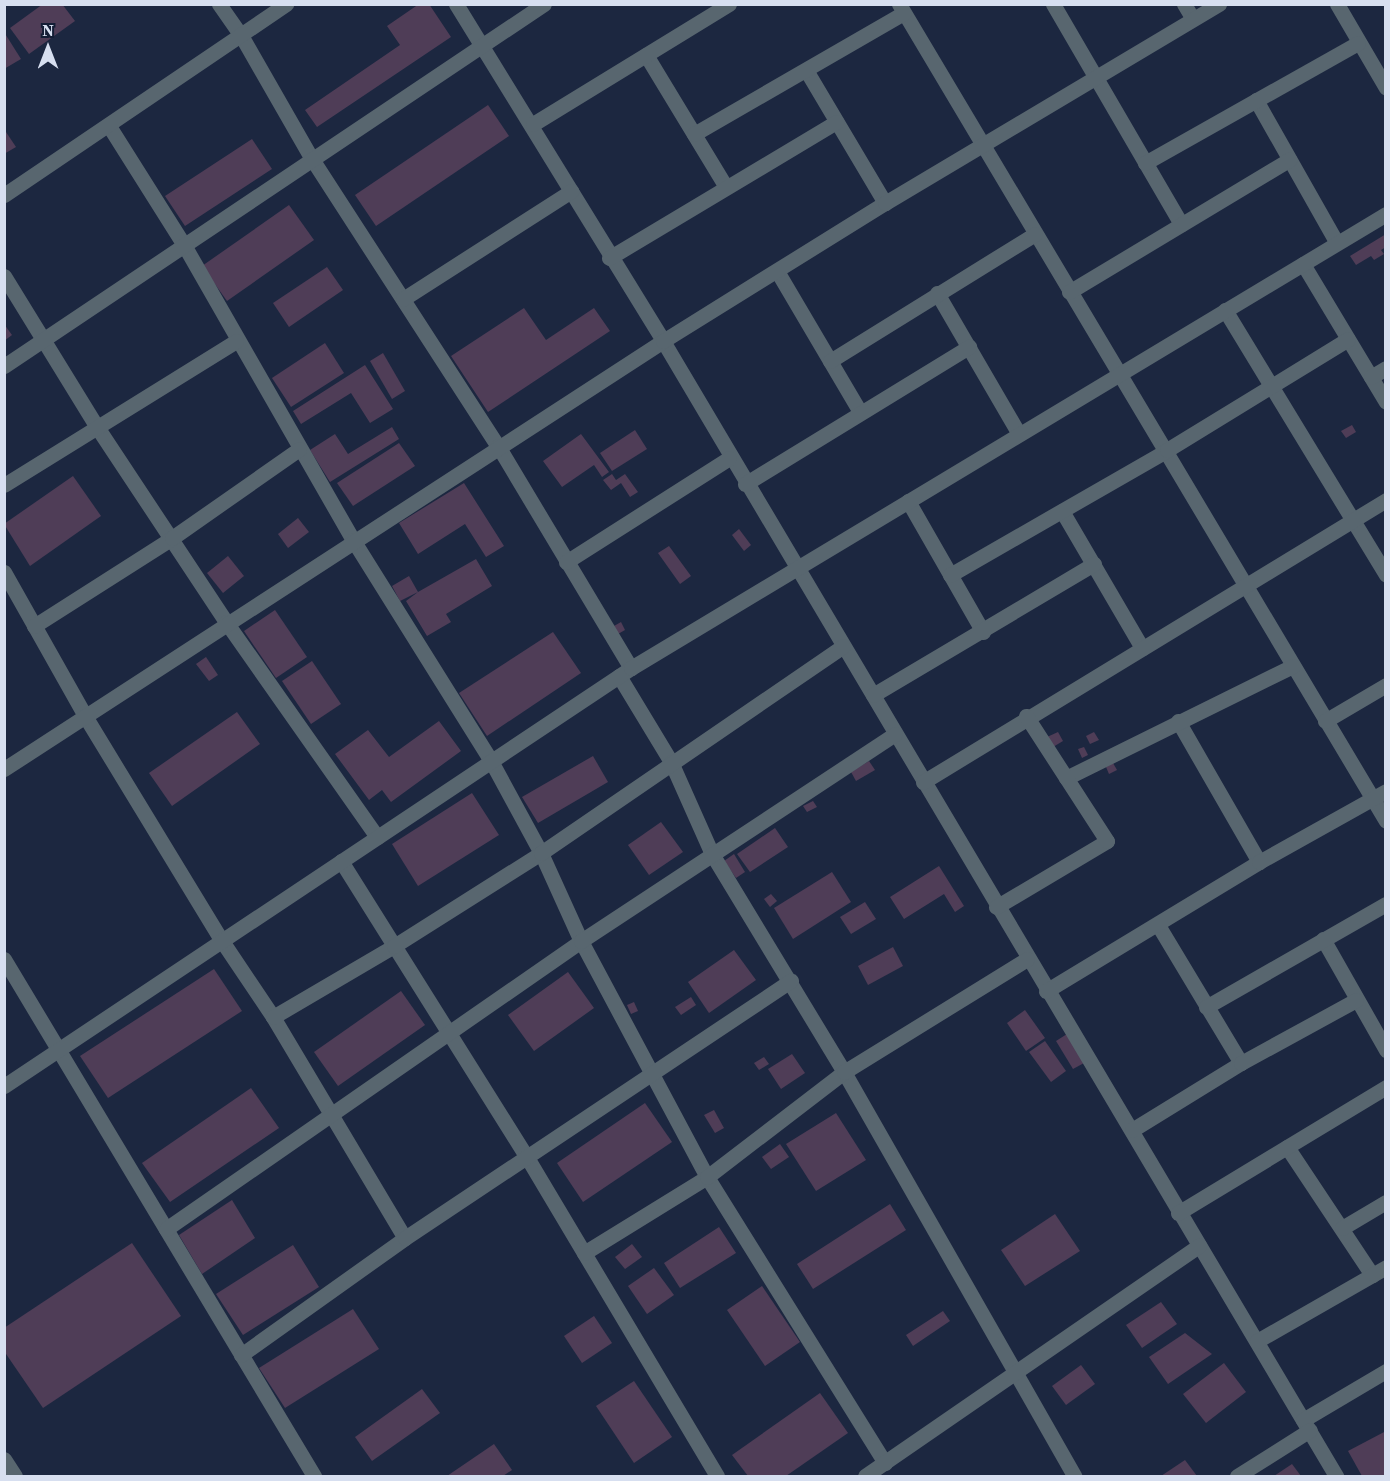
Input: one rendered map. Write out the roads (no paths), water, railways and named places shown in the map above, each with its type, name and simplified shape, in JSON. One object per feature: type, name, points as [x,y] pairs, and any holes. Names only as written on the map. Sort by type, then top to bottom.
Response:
[{"type":"street","points":[[219,4],[242,37],[312,159],[498,446],[566,562],[671,762],[712,854],[844,1072],[1074,1476]]},
{"type":"street","points":[[4,195],[242,37],[286,4]]},
{"type":"street","points":[[456,4],[533,123],[609,258],[663,341],[729,458],[797,566],[996,907],[1132,1130],[1178,1213],[1257,1341],[1336,1476]]},
{"type":"street","points":[[4,366],[544,4]]},
{"type":"street","points":[[533,123],[729,4]]},
{"type":"street","points":[[1053,4],[1181,224]]},
{"type":"street","points":[[1185,4],[1193,19]]},
{"type":"street","points":[[4,769],[226,622],[663,341],[885,203],[1219,4]]},
{"type":"street","points":[[1337,4],[1386,88]]},
{"type":"street","points":[[694,134],[806,70],[901,9],[1117,374],[1167,450],[1244,585],[1386,821]]},
{"type":"street","points":[[1145,163],[1358,43]]},
{"type":"street","points":[[646,55],[726,187]]},
{"type":"street","points":[[806,70],[885,203]]},
{"type":"street","points":[[1256,100],[1337,243]]},
{"type":"street","points":[[609,258],[836,122]]},
{"type":"street","points":[[109,126],[184,245],[236,341],[353,540],[491,761],[540,853],[581,941],[707,1177],[885,1463]]},
{"type":"street","points":[[1070,292],[1289,160]]},
{"type":"street","points":[[403,299],[571,191]]},
{"type":"street","points":[[4,1086],[625,672],[1018,432],[1386,214]]},
{"type":"street","points":[[830,361],[1035,234]]},
{"type":"street","points":[[1303,264],[1386,402]]},
{"type":"street","points":[[777,271],[860,412]]},
{"type":"street","points":[[4,276],[97,427],[226,622],[377,837]]},
{"type":"street","points":[[937,293],[1018,432]]},
{"type":"street","points":[[1225,310],[1386,575]]},
{"type":"street","points":[[950,575],[1167,450],[1348,339]]},
{"type":"street","points":[[4,485],[236,341]]},
{"type":"street","points":[[745,484],[969,347]]},
{"type":"street","points":[[1371,377],[1386,368]]},
{"type":"street","points":[[34,626],[172,538],[299,449]]},
{"type":"street","points":[[566,562],[729,458]]},
{"type":"street","points":[[923,782],[1026,716],[1386,500]]},
{"type":"street","points":[[908,501],[983,632]]},
{"type":"street","points":[[1062,511],[1142,648]]},
{"type":"street","points":[[873,695],[983,632],[1094,564]]},
{"type":"street","points":[[4,572],[85,716],[222,941],[273,1017],[329,1116],[405,1238]]},
{"type":"street","points":[[273,1017],[394,946],[540,853],[843,646]]},
{"type":"street","points":[[1066,778],[1293,666]]},
{"type":"street","points":[[1326,721],[1386,685]]},
{"type":"street","points":[[996,907],[1107,841],[1026,716]]},
{"type":"street","points":[[1178,721],[1259,862]]},
{"type":"street","points":[[166,1229],[581,941],[895,734]]},
{"type":"street","points":[[1046,991],[1259,862],[1386,791]]},
{"type":"street","points":[[341,861],[528,1159],[717,1476]]},
{"type":"street","points":[[1206,1007],[1386,904]]},
{"type":"street","points":[[1158,925],[1241,1063]]},
{"type":"street","points":[[1323,939],[1386,1050]]},
{"type":"street","points":[[4,959],[314,1476]]},
{"type":"street","points":[[584,1253],[707,1177],[844,1072],[1027,959]]},
{"type":"street","points":[[241,1355],[405,1238],[528,1159],[791,981]]},
{"type":"street","points":[[1132,1130],[1241,1063],[1356,1000]]},
{"type":"street","points":[[1178,1213],[1386,1087]]},
{"type":"street","points":[[1287,1147],[1372,1275]]},
{"type":"street","points":[[1342,1228],[1386,1202]]},
{"type":"street","points":[[865,1476],[1199,1246]]},
{"type":"street","points":[[1257,1341],[1386,1266]]},
{"type":"street","points":[[1237,1476],[1386,1371]]},
{"type":"street","points":[[4,1459],[15,1476]]}]
